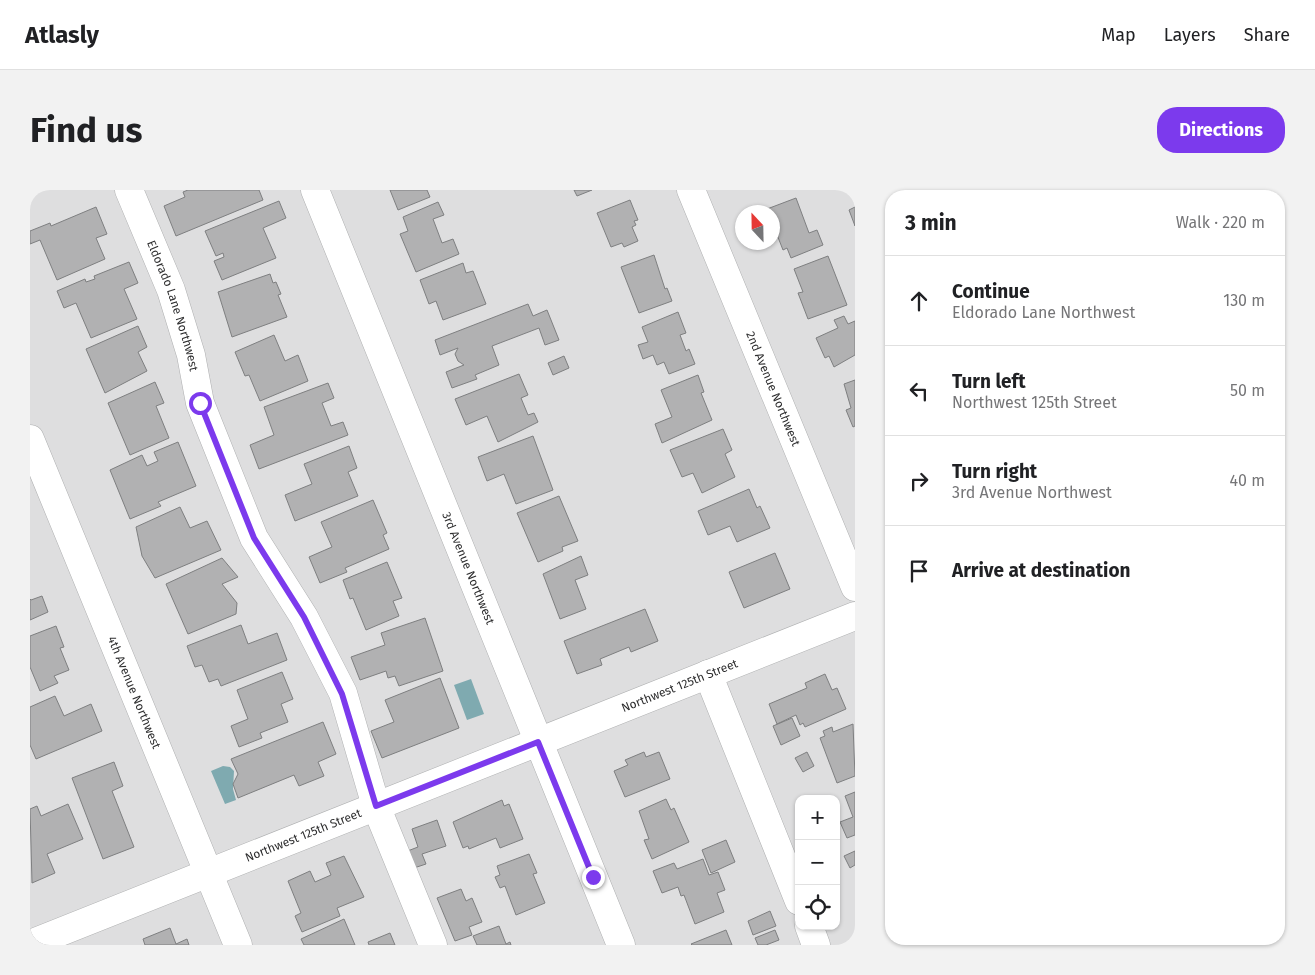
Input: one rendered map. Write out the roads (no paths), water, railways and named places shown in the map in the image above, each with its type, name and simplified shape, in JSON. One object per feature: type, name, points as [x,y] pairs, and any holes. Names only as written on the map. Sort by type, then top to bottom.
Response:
[{"type":"street","name":"Eldorado Lane Northwest","points":[[129,190],[172,290],[191,356],[200,403],[250,529],[304,617],[342,694],[376,806],[432,945]]},
{"type":"street","name":"3rd Avenue Northwest","points":[[315,190],[621,945]]},
{"type":"street","name":"2nd Avenue Northwest","points":[[691,190],[855,587]]},
{"type":"street","name":"4th Avenue Northwest","points":[[30,439],[238,945]]},
{"type":"street","name":"Northwest 125th Street","points":[[43,942],[207,872],[855,616]]},
{"type":"street","points":[[708,674],[795,891]]},
{"type":"street","points":[[810,930],[816,945]]},
{"type":"water","points":[[471,679],[484,714],[467,720],[454,685]]},
{"type":"water","points":[[223,766],[230,767],[234,771],[233,789],[236,800],[225,804],[211,771]]}]
